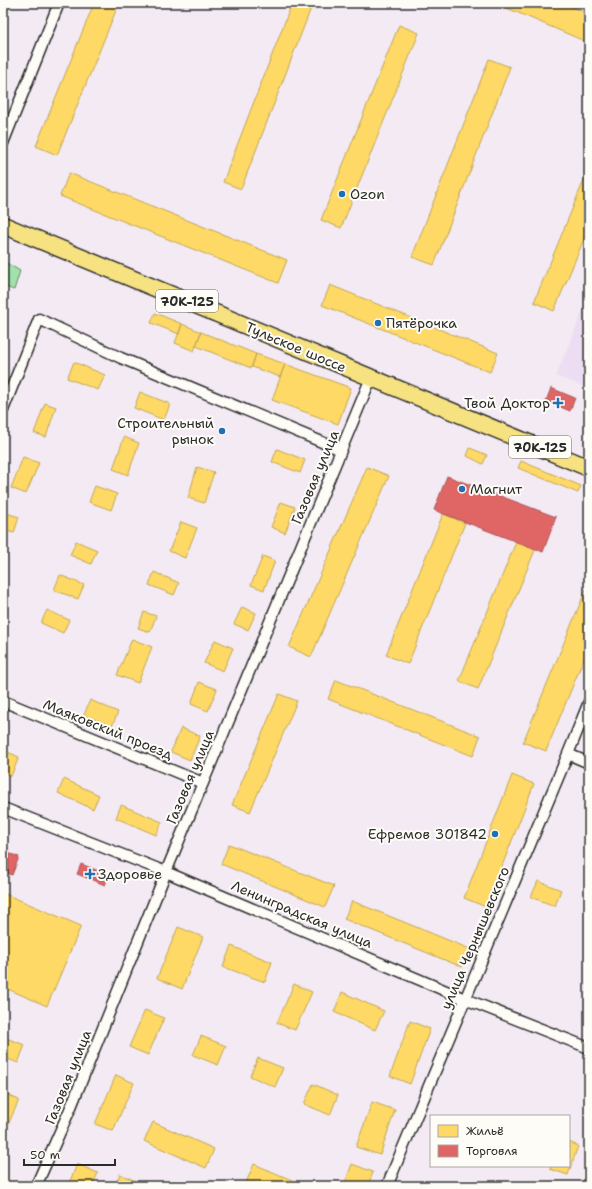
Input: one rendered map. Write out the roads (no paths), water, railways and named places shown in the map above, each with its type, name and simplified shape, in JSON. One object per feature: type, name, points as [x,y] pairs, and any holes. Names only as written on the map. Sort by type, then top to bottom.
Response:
[{"type":"main road","name":"Тульское шоссе","points":[[3,225],[589,468]]},
{"type":"street","points":[[3,144],[59,3]]},
{"type":"street","points":[[3,410],[39,319],[121,358],[341,450]]},
{"type":"street","name":"Газовая улица","points":[[36,1186],[71,1107],[202,783],[371,378]]},
{"type":"street","name":"Маяковский проезд","points":[[3,700],[202,783]]},
{"type":"street","name":"улица Чернышевского","points":[[387,1186],[589,702]]},
{"type":"street","points":[[568,754],[589,763]]},
{"type":"street","name":"Ленинградская улица","points":[[3,808],[166,872],[465,999],[589,1048]]},
{"type":"place","name":"Ozon","points":[[342,194]]},
{"type":"place","name":"Пятёрочка","points":[[378,323]]},
{"type":"place","name":"Твой Доктор","points":[[558,403]]},
{"type":"place","name":"Строительный рынок","points":[[222,431]]},
{"type":"place","name":"Магнит","points":[[462,489]]},
{"type":"place","name":"Ефремов 301842","points":[[495,834]]},
{"type":"place","name":"Здоровье","points":[[90,874]]}]
